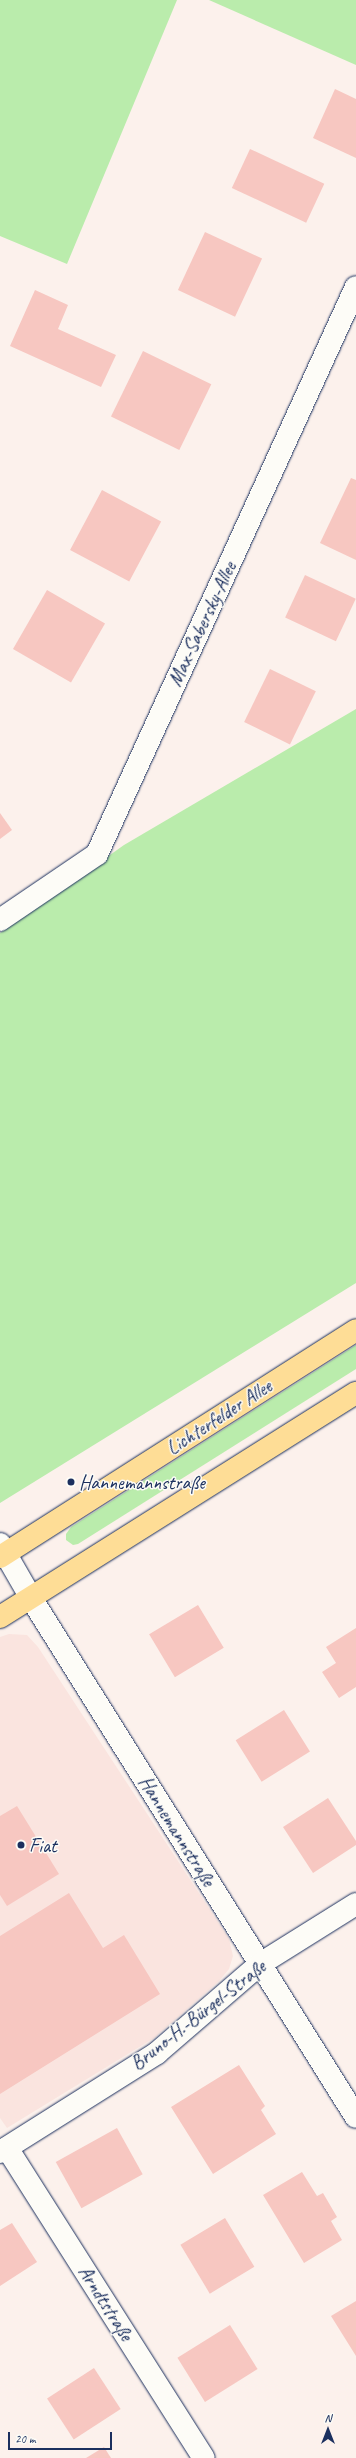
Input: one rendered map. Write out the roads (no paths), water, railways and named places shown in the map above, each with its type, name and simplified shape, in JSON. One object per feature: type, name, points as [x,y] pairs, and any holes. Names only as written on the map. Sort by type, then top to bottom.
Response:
[{"type":"main road","name":"Lichterfelder Allee","points":[[2,1551],[356,1330]]},
{"type":"main road","points":[[0,1617],[356,1393]]},
{"type":"street","name":"Max-Sabersky-Allee","points":[[0,920],[97,854],[356,287]]},
{"type":"street","name":"Hannemannstraße","points":[[2,1551],[356,2118]]},
{"type":"street","name":"Bruno-H.-Bürgel-Straße","points":[[3,2150],[157,2053],[260,1964],[356,1904]]},
{"type":"street","name":"Arndtstraße","points":[[3,2150],[204,2458]]},
{"type":"place","name":"Hannemannstraße","points":[[71,1482]]},
{"type":"place","name":"Fiat","points":[[21,1845]]}]
